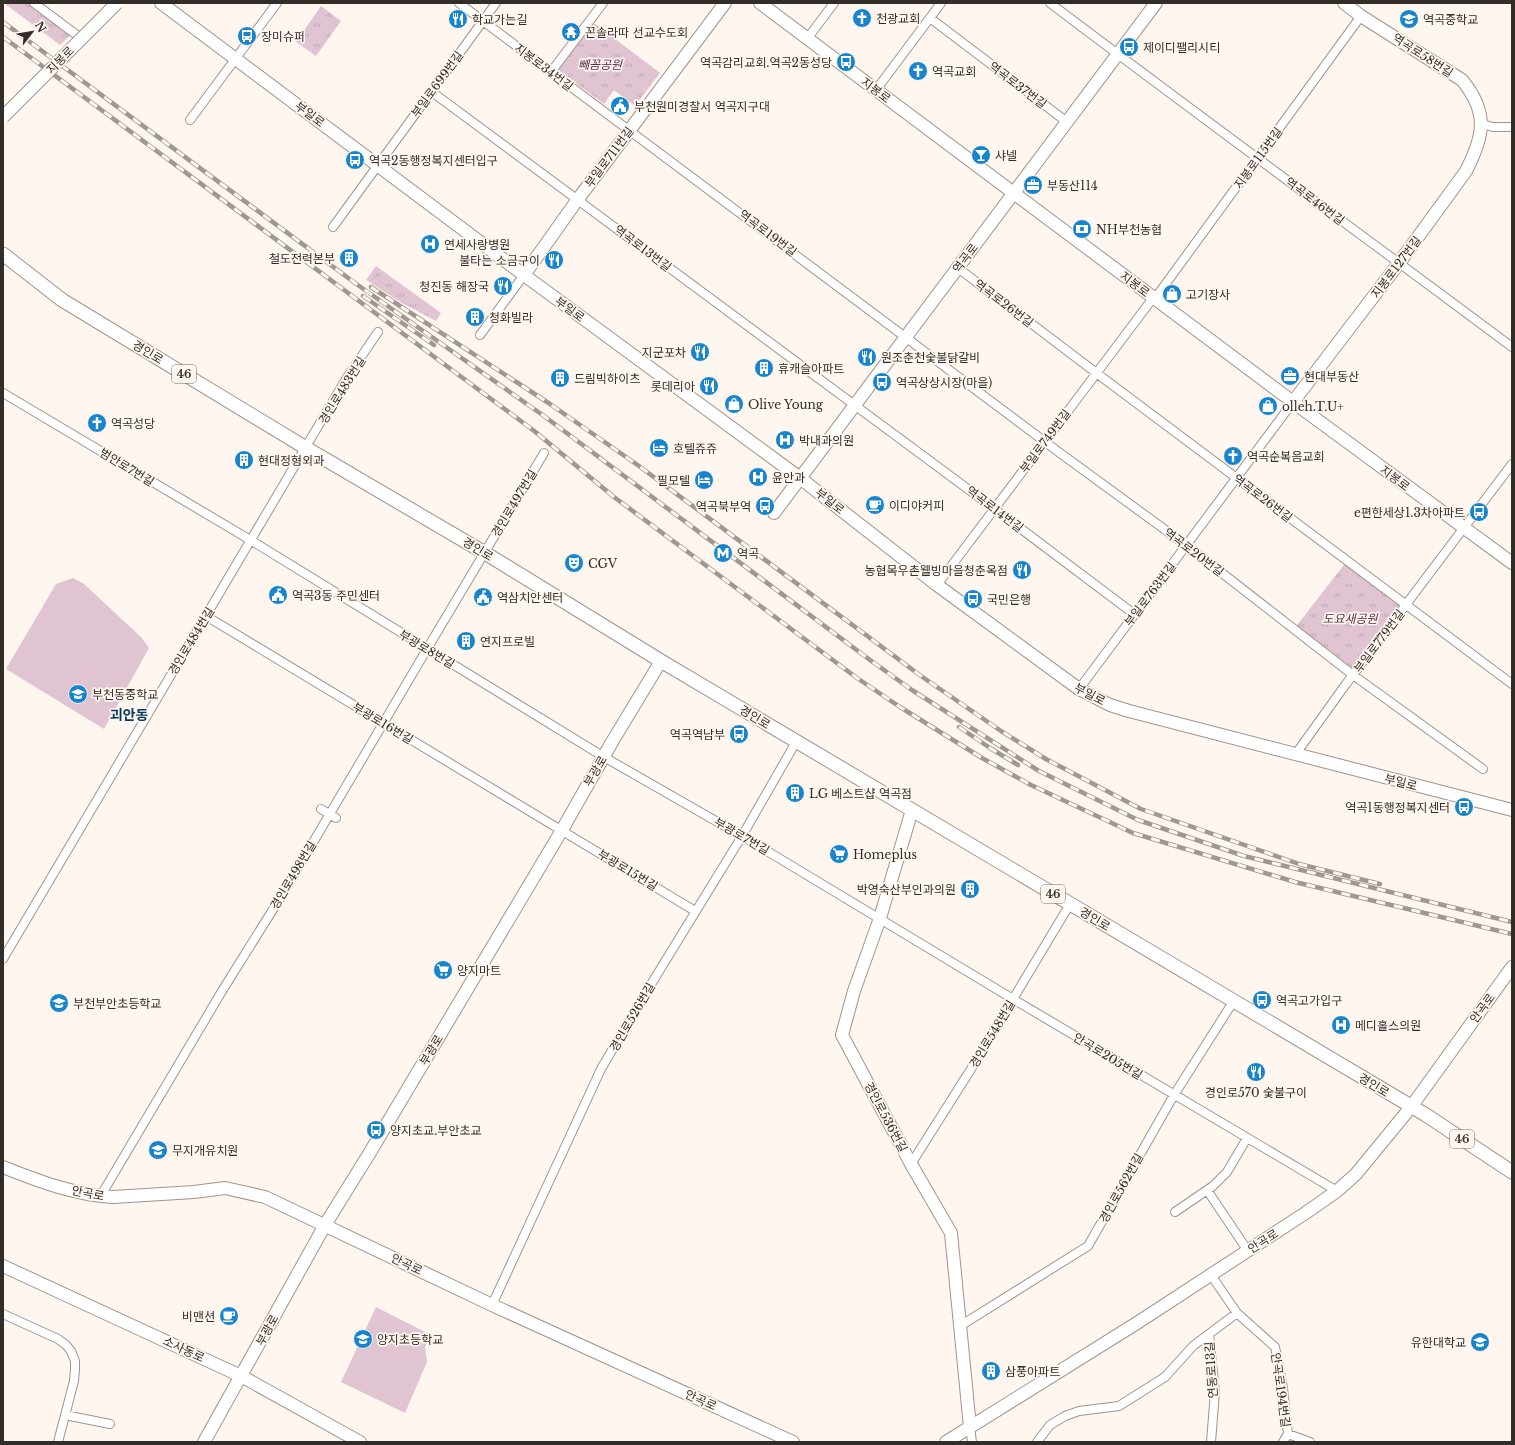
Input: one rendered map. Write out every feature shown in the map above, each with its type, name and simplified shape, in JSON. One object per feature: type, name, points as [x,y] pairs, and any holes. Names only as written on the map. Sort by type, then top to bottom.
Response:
[{"type":"main road","name":"경인로","points":[[6,258],[62,300],[306,448],[485,553],[796,742],[1412,1107],[1512,1172]]},
{"type":"street","points":[[34,3],[82,39]]},
{"type":"street","name":"지봉로","points":[[3,117],[116,3]]},
{"type":"street","name":"부일로","points":[[161,3],[524,275],[800,478],[938,585],[1079,689],[1110,705],[1129,711],[1512,810]]},
{"type":"street","points":[[190,120],[277,3]]},
{"type":"street","name":"지봉로34번길","points":[[459,3],[629,130]]},
{"type":"street","name":"부일로699번길","points":[[333,227],[496,3]]},
{"type":"street","points":[[551,72],[604,3]]},
{"type":"street","name":"부일로711번길","points":[[524,275],[578,199],[724,3]]},
{"type":"street","name":"지봉로","points":[[760,3],[1153,298],[1512,563]]},
{"type":"street","points":[[807,39],[834,3]]},
{"type":"street","points":[[876,90],[941,3]]},
{"type":"street","name":"역곡로46번길","points":[[1050,3],[1512,347]]},
{"type":"street","name":"역곡로","points":[[774,514],[1156,3]]},
{"type":"street","name":"역곡로58번길","points":[[1344,3],[1361,16],[1462,80],[1472,92],[1477,102],[1482,124]]},
{"type":"street","name":"지봉로115번길","points":[[1153,298],[1159,293],[1361,16]]},
{"type":"street","name":"역곡로37번길","points":[[930,18],[1067,122]]},
{"type":"street","name":"역곡로13번길","points":[[432,92],[578,199],[854,406]]},
{"type":"street","points":[[1482,124],[1493,127],[1512,127]]},
{"type":"street","name":"지봉로127번길","points":[[1293,402],[1399,264],[1466,171],[1477,148],[1482,124]]},
{"type":"street","name":"역곡로19번길","points":[[629,130],[906,337]]},
{"type":"street","name":"역곡로26번길","points":[[958,268],[1096,374],[1512,684]]},
{"type":"street","points":[[480,335],[524,275]]},
{"type":"street","name":"부일로749번길","points":[[938,585],[1153,298]]},
{"type":"street","name":"경인로483번길","points":[[306,448],[346,379],[378,332]]},
{"type":"street","name":"역곡로20번길","points":[[906,337],[1045,442],[1186,545],[1354,675],[1482,769]]},
{"type":"street","name":"범안로7번길","points":[[3,393],[252,541]]},
{"type":"street","name":"부일로763번길","points":[[1079,689],[1293,402]]},
{"type":"street","name":"역곡로14번길","points":[[854,406],[1134,614]]},
{"type":"street","name":"경인로484번길","points":[[3,959],[306,448]]},
{"type":"street","name":"경인로497번길","points":[[485,553],[544,453]]},
{"type":"street","name":"부일로779번길","points":[[1295,755],[1512,464]]},
{"type":"street","name":"부광로8번길","points":[[252,541],[604,757]]},
{"type":"street","name":"경인로498번길","points":[[100,1197],[333,816],[383,723],[426,649],[485,553]]},
{"type":"street","name":"부광로16번길","points":[[206,616],[562,830]]},
{"type":"street","name":"부광로","points":[[204,1442],[325,1225],[562,830],[661,661]]},
{"type":"street","name":"경인로526번길","points":[[492,1304],[601,1069],[695,911],[742,836],[796,742]]},
{"type":"street","name":"부광로7번길","points":[[604,757],[742,836],[880,918]]},
{"type":"street","points":[[321,809],[333,816]]},
{"type":"street","name":"경인로536번길","points":[[912,810],[880,918],[854,991],[842,1035],[951,1233],[970,1427]]},
{"type":"street","name":"부광로15번길","points":[[562,830],[695,911]]},
{"type":"street","name":"경인로548번길","points":[[912,1164],[1070,904]]},
{"type":"street","name":"안곡로205번길","points":[[880,918],[1013,999],[1337,1191]]},
{"type":"street","name":"안곡로","points":[[946,1442],[1138,1323],[1337,1191],[1356,1174],[1412,1107],[1512,967]]},
{"type":"street","name":"경인로562번길","points":[[960,1326],[1088,1246],[1174,1095],[1233,1002]]},
{"type":"street","points":[[1175,1212],[1208,1190],[1227,1172],[1247,1138]]},
{"type":"street","name":"안곡로","points":[[3,1167],[49,1185],[100,1197],[113,1198],[225,1188],[265,1197],[492,1304],[794,1442]]},
{"type":"street","points":[[1208,1190],[1248,1251]]},
{"type":"street","name":"소사동로","points":[[3,1266],[242,1376],[360,1442]]},
{"type":"street","name":"안곡로194번길","points":[[1211,1275],[1237,1313],[1275,1347],[1283,1388],[1288,1434]]},
{"type":"street","name":"연동로13길","points":[[1211,1442],[1215,1392],[1209,1334],[1237,1313]]},
{"type":"street","points":[[3,1314],[58,1338],[71,1351],[75,1369],[74,1380],[58,1442]]},
{"type":"street","points":[[1037,1442],[1050,1425],[1065,1416],[1079,1411],[1119,1406],[1165,1377],[1193,1346],[1209,1334]]},
{"type":"street","points":[[65,1415],[110,1424]]},
{"type":"street","points":[[970,1427],[972,1442]]},
{"type":"street","points":[[1283,1442],[1288,1434],[1310,1442]]},
{"type":"green space","points":[[4,3],[34,3],[73,33],[60,45]]},
{"type":"green space","points":[[321,6],[341,21],[316,56],[296,42]]},
{"type":"green space","name":"빼꼼공원","points":[[594,23],[660,73],[635,106],[614,90],[604,104],[558,70]]},
{"type":"green space","points":[[376,266],[441,313],[436,321],[402,303],[366,280]]},
{"type":"green space","name":"도요새공원","points":[[1347,561],[1406,605],[1353,675],[1294,629]]},
{"type":"green space","points":[[73,578],[84,584],[141,637],[149,648],[104,729],[6,669],[56,584]]},
{"type":"green space","points":[[376,1307],[431,1335],[425,1347],[427,1362],[405,1413],[341,1382]]},
{"type":"railway","points":[[3,22],[355,283],[544,416],[870,660],[912,690],[1039,771],[1138,820],[1244,856],[1512,922]]},
{"type":"railway","points":[[3,37],[533,430],[614,497],[857,678],[900,707],[982,758],[1031,785],[1133,833],[1295,882],[1512,934]]},
{"type":"railway","points":[[371,287],[550,404],[639,466],[921,676],[1001,731],[1046,759],[1141,809],[1299,864],[1380,884]]},
{"type":"railway","points":[[363,296],[434,345]]},
{"type":"railway","points":[[959,727],[1018,765]]},
{"type":"place","name":"천광교회","points":[[862,18]]},
{"type":"place","name":"학교가는길","points":[[458,19]]},
{"type":"place","name":"역곡중학교","points":[[1409,19]]},
{"type":"place","name":"꼰솔라따 선교수도회","points":[[571,32]]},
{"type":"place","name":"장미슈퍼","points":[[247,36]]},
{"type":"place","name":"제이디팰리시티","points":[[1129,47]]},
{"type":"place","name":"역곡감리교회.역곡2동성당","points":[[846,62]]},
{"type":"place","name":"역곡교회","points":[[918,71]]},
{"type":"place","name":"부천원미경찰서 역곡지구대","points":[[620,106]]},
{"type":"place","name":"샤넬","points":[[981,155]]},
{"type":"place","name":"역곡2동행정복지센터입구","points":[[355,160]]},
{"type":"place","name":"부동산114","points":[[1033,185]]},
{"type":"place","name":"NH부천농협","points":[[1082,229]]},
{"type":"place","name":"연세사랑병원","points":[[430,244]]},
{"type":"place","name":"철도전력본부","points":[[349,258]]},
{"type":"place","name":"불타는 소금구이","points":[[554,260]]},
{"type":"place","name":"청진동 해장국","points":[[503,286]]},
{"type":"place","name":"고기장사","points":[[1172,294]]},
{"type":"place","name":"청화빌라","points":[[475,317]]},
{"type":"place","name":"지군포차","points":[[700,352]]},
{"type":"place","name":"원조춘천숯불닭갈비","points":[[867,357]]},
{"type":"place","name":"휴캐슬아파트","points":[[764,368]]},
{"type":"place","name":"현대부동산","points":[[1290,376]]},
{"type":"place","name":"드림빅하이츠","points":[[560,378]]},
{"type":"place","name":"역곡상상시장(마을)","points":[[882,382]]},
{"type":"place","name":"롯데리아","points":[[709,386]]},
{"type":"place","name":"Olive Young","points":[[734,404]]},
{"type":"place","name":"olleh.T.U+","points":[[1268,406]]},
{"type":"place","name":"역곡성당","points":[[97,423]]},
{"type":"place","name":"박내과의원","points":[[785,440]]},
{"type":"place","name":"호텔쥬쥬","points":[[659,448]]},
{"type":"place","name":"역곡순복음교회","points":[[1233,456]]},
{"type":"place","name":"현대정형외과","points":[[244,460]]},
{"type":"place","name":"윤안과","points":[[758,477]]},
{"type":"place","name":"필모텔","points":[[704,480]]},
{"type":"place","name":"이디야커피","points":[[875,505]]},
{"type":"place","name":"역곡북부역","points":[[765,506]]},
{"type":"place","name":"e편한세상1.3차아파트","points":[[1479,512]]},
{"type":"place","name":"역곡","points":[[723,553]]},
{"type":"place","name":"CGV","points":[[574,563]]},
{"type":"place","name":"농협목우촌웰빙마을청춘옥점","points":[[1022,570]]},
{"type":"place","name":"역곡3동 주민센터","points":[[278,595]]},
{"type":"place","name":"역삼치안센터","points":[[483,597]]},
{"type":"place","name":"국민은행","points":[[973,599]]},
{"type":"place","name":"연지프로빌","points":[[466,641]]},
{"type":"place","name":"부천동중학교","points":[[78,694]]},
{"type":"place","name":"역곡역남부","points":[[739,734]]},
{"type":"place","name":"LG 베스트샵 역곡점","points":[[795,793]]},
{"type":"place","name":"역곡1동행정복지센터","points":[[1464,807]]},
{"type":"place","name":"Homeplus","points":[[839,854]]},
{"type":"place","name":"박영숙산부인과의원","points":[[970,889]]},
{"type":"place","name":"양지마트","points":[[443,970]]},
{"type":"place","name":"역곡고가입구","points":[[1262,1000]]},
{"type":"place","name":"부천부안초등학교","points":[[59,1003]]},
{"type":"place","name":"메디홀스의원","points":[[1341,1025]]},
{"type":"place","name":"경인로570 숯불구이","points":[[1256,1072]]},
{"type":"place","name":"양지초교.부안초교","points":[[376,1130]]},
{"type":"place","name":"무지개유치원","points":[[158,1150]]},
{"type":"place","name":"비맨션","points":[[229,1316]]},
{"type":"place","name":"양지초등학교","points":[[363,1339]]},
{"type":"place","name":"유한대학교","points":[[1480,1342]]},
{"type":"place","name":"삼풍아파트","points":[[991,1371]]},
{"type":"district","name":"괴안동","points":[[129,715]]}]
